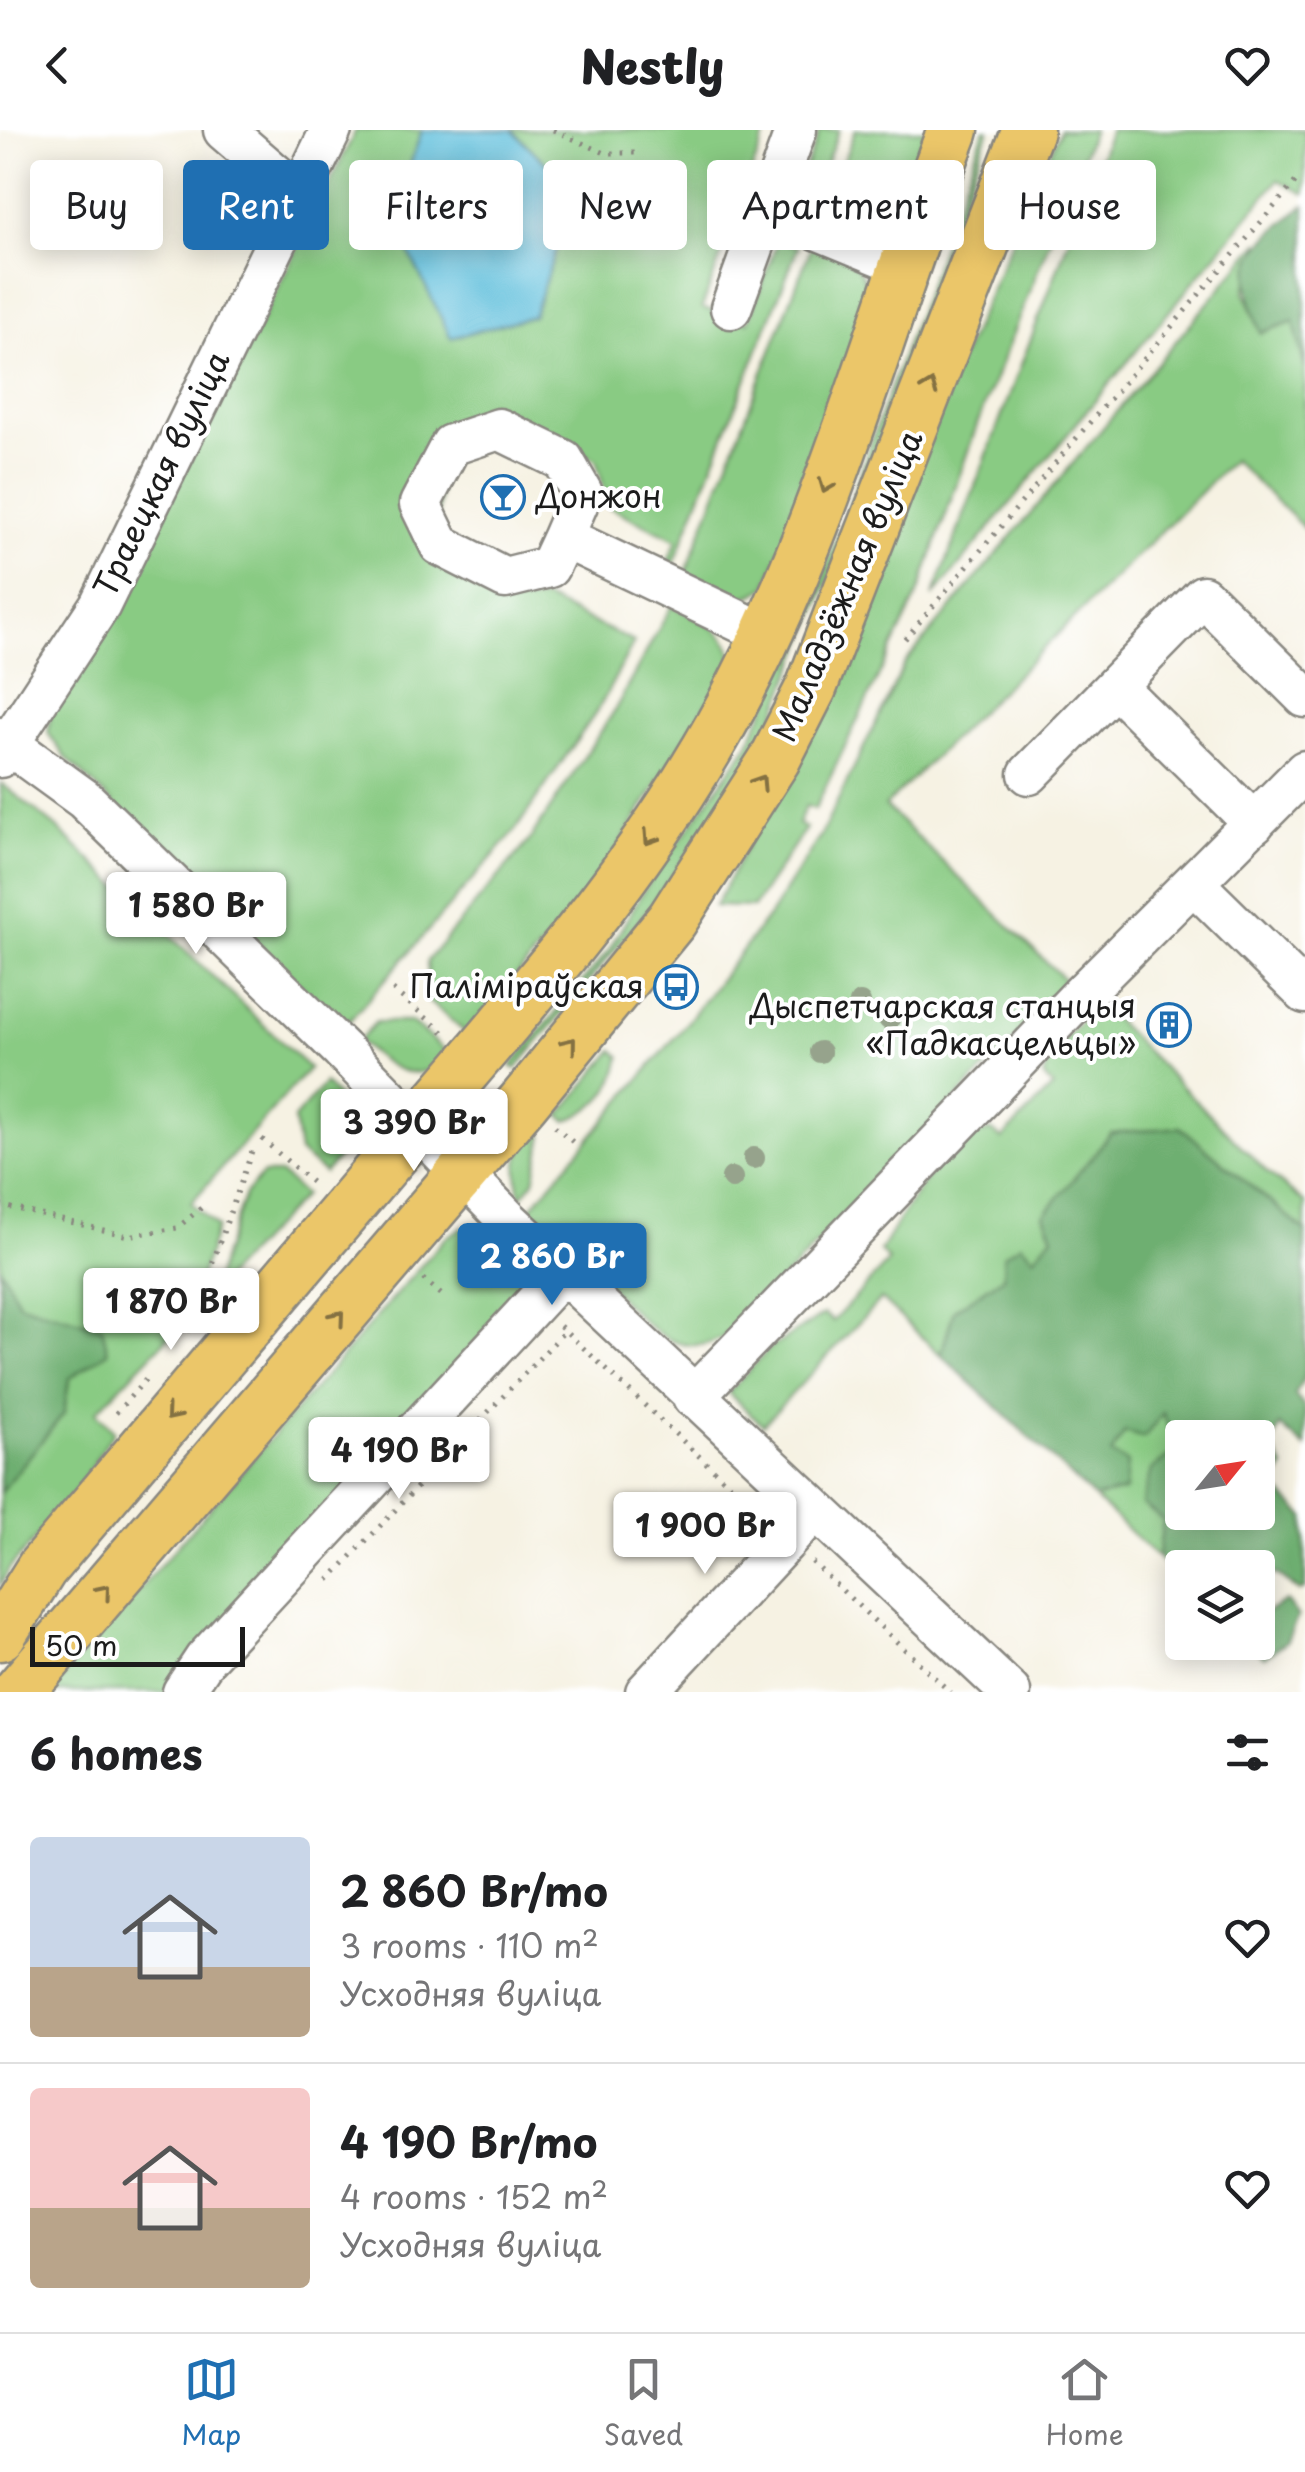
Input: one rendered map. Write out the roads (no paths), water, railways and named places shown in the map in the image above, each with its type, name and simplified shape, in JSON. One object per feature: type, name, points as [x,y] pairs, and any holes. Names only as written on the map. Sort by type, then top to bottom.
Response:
[{"type":"main road","name":"Маладзёжная вуліца","points":[[0,1636],[42,1568],[617,890],[708,747],[766,634],[849,428],[902,264],[952,130]]},
{"type":"main road","name":"Маладзёжная вуліца","points":[[18,1692],[672,920],[775,759],[857,577],[1028,130]]},
{"type":"street","points":[[224,130],[259,160]]},
{"type":"street","name":"Траецкая вуліца","points":[[316,160],[331,130]]},
{"type":"street","points":[[785,160],[796,130]]},
{"type":"street","name":"Траецкая вуліца","points":[[3,747],[100,605],[271,250]]},
{"type":"street","points":[[730,308],[752,250]]},
{"type":"street","points":[[868,250],[902,264]]},
{"type":"street","points":[[563,537],[766,634]]},
{"type":"street","points":[[1029,774],[1203,596],[1305,696]]},
{"type":"street","points":[[1115,686],[1254,823]]},
{"type":"street","points":[[3,747],[84,799],[564,1272],[1010,1692]]},
{"type":"street","points":[[694,1397],[1084,990],[1305,771]]},
{"type":"street","points":[[1194,884],[1305,993]]},
{"type":"street","points":[[183,1692],[206,1660],[564,1272]]},
{"type":"street","points":[[646,1692],[815,1510]]},
{"type":"water","points":[[422,130],[512,130],[543,161],[543,250],[556,250],[533,316],[451,338],[408,250],[523,250],[523,160],[412,160]]},
{"type":"place","name":"Донжон","points":[[503,497]]},
{"type":"place","name":"Паліміраўская","points":[[676,987]]},
{"type":"place","name":"Дыспетчарская станцыя «Падкасцельцы»","points":[[1169,1025]]}]
